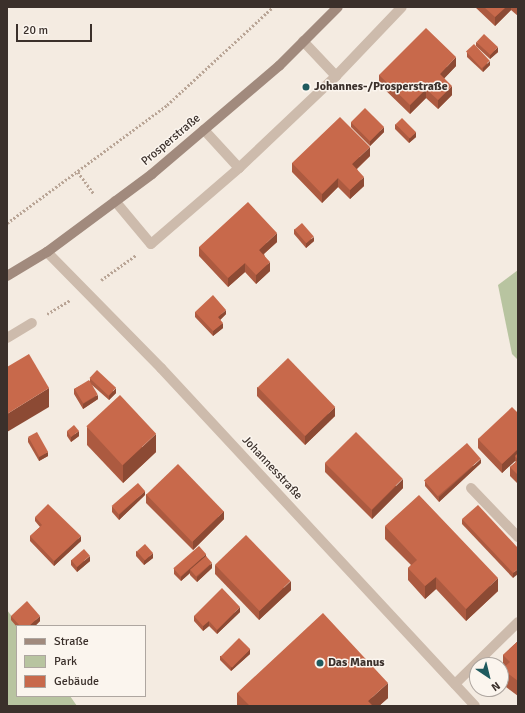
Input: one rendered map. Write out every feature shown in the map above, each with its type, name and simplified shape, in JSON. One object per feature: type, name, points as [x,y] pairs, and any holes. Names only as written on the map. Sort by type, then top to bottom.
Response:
[{"type":"main road","name":"Prosperstraße","points":[[7,276],[47,252],[115,201],[204,130],[303,41],[338,7]]},
{"type":"street","points":[[115,201],[150,244],[239,168],[336,76],[402,7]]},
{"type":"street","points":[[303,41],[336,76]]},
{"type":"street","points":[[204,130],[239,168]]},
{"type":"street","name":"Johannesstraße","points":[[47,252],[166,374],[475,706]]},
{"type":"street","points":[[7,338],[32,323]]},
{"type":"street","points":[[471,488],[518,537]]},
{"type":"street","points":[[455,684],[518,622]]},
{"type":"path","points":[[7,223],[167,105],[273,7]]},
{"type":"path","points":[[78,172],[104,209]]},
{"type":"green space","points":[[518,270],[518,360],[512,354],[498,285]]},
{"type":"green space","points":[[7,610],[18,625],[16,625],[16,697],[71,697],[77,706],[7,706]]},
{"type":"building","points":[[484,7],[506,7],[495,17]]},
{"type":"building","points":[[426,28],[456,57],[440,74],[452,86],[438,100],[426,89],[410,105],[379,75]]},
{"type":"building","points":[[484,34],[498,47],[490,55],[476,42]]},
{"type":"building","points":[[474,44],[490,61],[482,68],[466,52]]},
{"type":"building","points":[[365,108],[384,127],[370,141],[351,122]]},
{"type":"building","points":[[340,117],[370,147],[352,164],[364,177],[350,190],[338,178],[322,194],[292,163]]},
{"type":"building","points":[[402,118],[416,132],[410,139],[396,124]]},
{"type":"building","points":[[248,202],[277,233],[259,250],[270,262],[256,275],[245,263],[228,278],[199,247]]},
{"type":"building","points":[[302,223],[314,237],[306,243],[294,230]]},
{"type":"building","points":[[213,295],[226,310],[218,317],[223,323],[213,331],[195,312]]},
{"type":"building","points":[[29,354],[49,388],[7,414],[7,367]]},
{"type":"building","points":[[288,358],[335,407],[305,436],[258,387]]},
{"type":"building","points":[[97,370],[116,388],[109,396],[89,378]]},
{"type":"building","points":[[89,380],[98,395],[83,403],[74,389]]},
{"type":"building","points":[[120,395],[156,434],[123,465],[86,426]]},
{"type":"building","points":[[512,407],[518,413],[518,449],[502,464],[478,439]]},
{"type":"building","points":[[74,425],[79,431],[71,437],[67,431]]},
{"type":"building","points":[[37,432],[48,452],[39,457],[28,437]]},
{"type":"building","points":[[356,432],[403,479],[372,510],[325,463]]},
{"type":"building","points":[[467,443],[481,459],[438,496],[424,480]]},
{"type":"building","points":[[518,453],[518,460],[515,456]]},
{"type":"building","points":[[518,460],[518,475],[510,467]]},
{"type":"building","points":[[178,464],[224,511],[192,542],[146,495]]},
{"type":"building","points":[[138,483],[145,491],[119,514],[112,506]]},
{"type":"building","points":[[419,495],[498,578],[466,609],[436,577],[425,586],[408,568],[417,560],[385,526]]},
{"type":"building","points":[[48,504],[81,536],[54,561],[30,536],[42,525],[35,517]]},
{"type":"building","points":[[478,505],[518,548],[518,569],[513,573],[462,519]]},
{"type":"building","points":[[246,535],[290,581],[260,611],[215,565]]},
{"type":"building","points":[[145,544],[153,553],[145,560],[137,551]]},
{"type":"building","points":[[199,546],[206,554],[181,577],[173,568]]},
{"type":"building","points":[[84,549],[90,556],[77,567],[71,560]]},
{"type":"building","points":[[206,556],[212,563],[196,577],[190,570]]},
{"type":"building","points":[[222,588],[240,607],[217,630],[209,621],[203,626],[194,616]]},
{"type":"building","points":[[27,601],[40,616],[30,625],[19,625],[11,616]]},
{"type":"building","name":"Das Manus","points":[[323,613],[388,683],[368,701],[373,706],[250,706],[237,693]]},
{"type":"building","points":[[239,638],[250,649],[232,668],[221,656]]},
{"type":"building","points":[[518,641],[518,681],[509,674],[509,657],[505,657],[503,655]]},
{"type":"place","name":"Johannes-/Prosperstraße","points":[[306,87]]},
{"type":"place","name":"Das Manus","points":[[320,663]]}]
